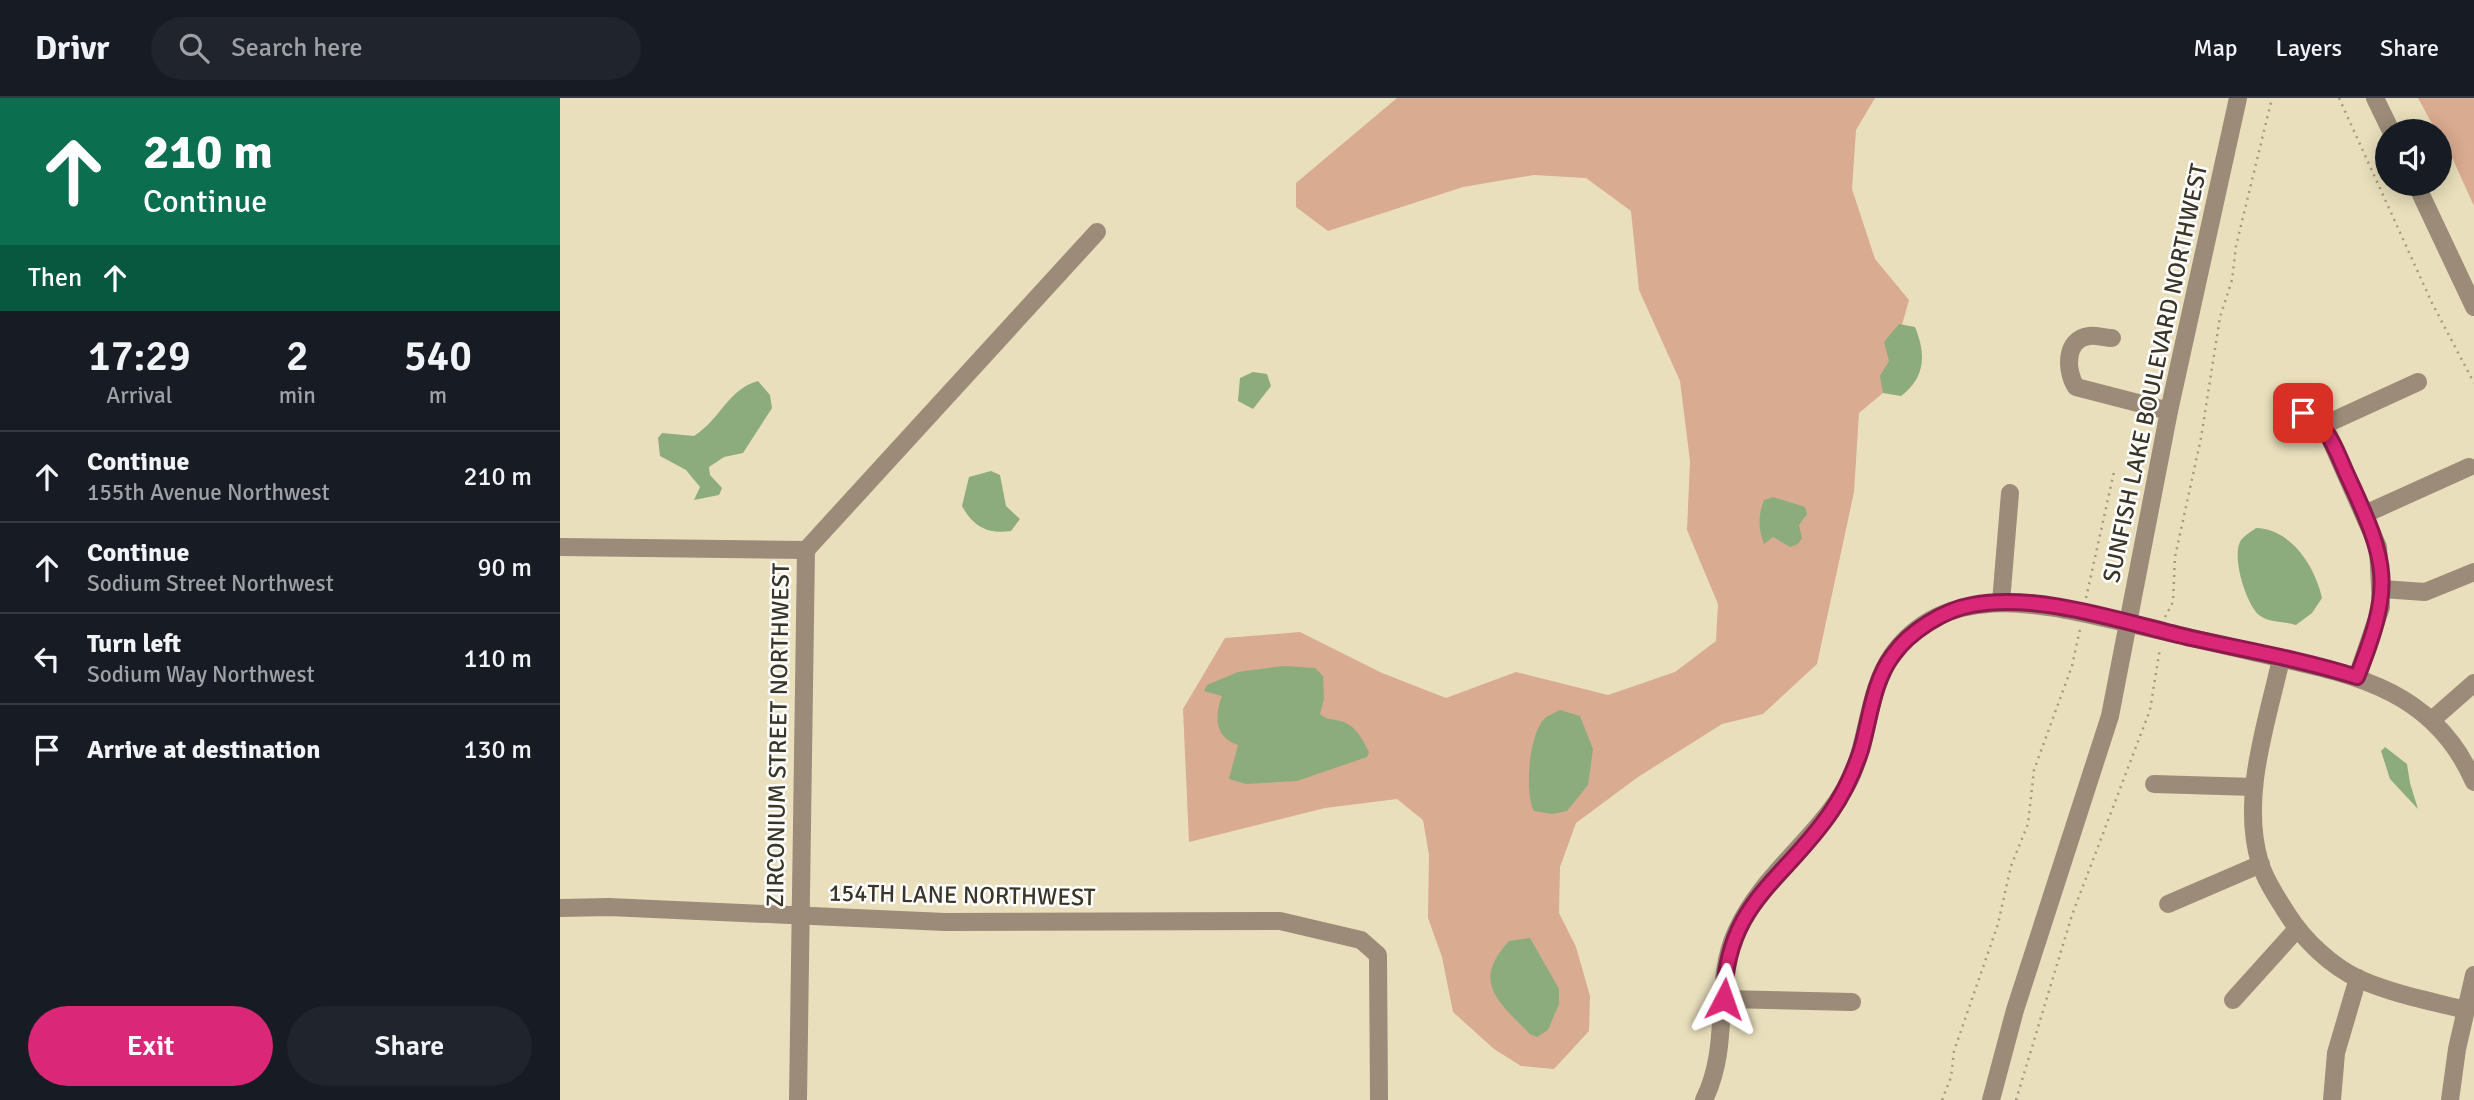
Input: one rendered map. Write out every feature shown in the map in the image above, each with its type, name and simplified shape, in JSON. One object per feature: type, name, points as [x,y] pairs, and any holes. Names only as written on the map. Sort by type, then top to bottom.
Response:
[{"type":"street","name":"SUNFISH LAKE BOULEVARD NORTHWEST","points":[[1991,1100],[2029,964],[2101,751],[2129,624],[2169,411],[2238,98]]},
{"type":"street","points":[[2375,98],[2385,119]]},
{"type":"street","points":[[2422,196],[2474,307]]},
{"type":"street","name":"ZIRCONIUM STREET NORTHWEST","points":[[797,1100],[806,550],[1097,232]]},
{"type":"street","points":[[2112,338],[2088,336],[2077,342],[2068,359],[2068,375],[2076,387],[2169,411]]},
{"type":"street","points":[[2324,425],[2418,382]]},
{"type":"street","points":[[2282,400],[2324,425],[2378,547],[2382,589],[2376,628],[2357,677]]},
{"type":"street","points":[[2365,514],[2469,467]]},
{"type":"street","points":[[2001,602],[2010,493]]},
{"type":"street","points":[[560,547],[806,550]]},
{"type":"street","points":[[2382,589],[2425,592],[2474,572]]},
{"type":"street","points":[[1704,1100],[1722,1047],[1728,958],[1736,932],[1753,902],[1832,812],[1849,781],[1879,681],[1893,654],[1916,632],[1944,615],[1971,605],[2001,602],[2083,613],[2357,677],[2408,700],[2433,719],[2453,745],[2474,782]]},
{"type":"street","points":[[2281,659],[2254,788],[2253,814],[2260,864],[2297,929],[2344,971],[2394,992],[2466,1010]]},
{"type":"street","points":[[2433,719],[2474,683]]},
{"type":"street","points":[[2154,784],[2254,788]]},
{"type":"street","points":[[2168,904],[2260,864]]},
{"type":"street","name":"154TH LANE NORTHWEST","points":[[560,908],[945,922],[1280,921],[1361,940],[1378,955],[1379,1100]]},
{"type":"street","points":[[2233,1000],[2297,929]]},
{"type":"street","points":[[2450,1100],[2474,975]]},
{"type":"street","points":[[2332,1100],[2336,1053],[2358,978]]},
{"type":"street","points":[[1724,999],[1852,1002]]},
{"type":"path","points":[[2016,1100],[2072,915],[2150,710],[2165,616],[2173,602],[2175,557],[2202,438],[2220,317],[2232,279],[2236,246],[2272,98]]},
{"type":"path","points":[[2339,98],[2432,303],[2474,383]]},
{"type":"path","points":[[1942,1100],[1951,1077],[1954,1051],[1998,924],[2011,866],[2028,824],[2034,770],[2072,666],[2114,472]]},
{"type":"shaded area","points":[[1397,98],[1875,98],[1856,130],[1852,189],[1875,259],[1909,300],[1883,393],[1859,413],[1854,492],[1817,664],[1763,714],[1722,724],[1638,777],[1576,823],[1560,867],[1559,913],[1576,947],[1590,996],[1589,1031],[1554,1069],[1521,1066],[1494,1049],[1453,1012],[1442,957],[1428,918],[1429,855],[1423,820],[1397,799],[1325,808],[1189,842],[1183,709],[1225,638],[1300,632],[1382,673],[1446,698],[1516,672],[1608,695],[1675,672],[1716,641],[1718,604],[1687,530],[1690,461],[1680,381],[1639,290],[1631,211],[1586,178],[1534,175],[1463,187],[1328,231],[1296,207],[1296,183]]},
{"type":"shaded area","points":[[2418,98],[2474,98],[2474,206],[2452,157],[2452,119],[2429,119]]},
{"type":"shaded area","points":[[1899,324],[1915,327],[1922,356],[1922,364],[1915,381],[1901,396],[1883,393],[1880,376],[1889,361],[1884,342]]},
{"type":"shaded area","points":[[1253,372],[1267,374],[1271,386],[1253,409],[1238,401],[1240,378]]},
{"type":"shaded area","points":[[758,381],[770,395],[772,408],[743,453],[724,457],[709,467],[710,475],[722,488],[719,495],[694,500],[700,487],[686,470],[660,456],[658,438],[662,433],[694,436],[711,422],[739,391]]},
{"type":"shaded area","points":[[991,471],[1000,475],[1006,506],[1020,519],[1011,531],[983,528],[972,520],[962,506],[969,477]]},
{"type":"shaded area","points":[[1773,497],[1805,507],[1807,514],[1799,525],[1802,538],[1798,544],[1790,547],[1773,537],[1764,544],[1760,527],[1761,511],[1764,500]]},
{"type":"shaded area","points":[[2256,528],[2280,535],[2300,551],[2319,586],[2322,598],[2312,613],[2296,625],[2259,615],[2249,601],[2239,569],[2238,549],[2241,540]]},
{"type":"shaded area","points":[[1284,666],[1315,668],[1323,676],[1324,699],[1320,714],[1353,727],[1369,752],[1367,757],[1297,781],[1246,784],[1229,779],[1238,745],[1225,737],[1218,725],[1222,696],[1204,691],[1207,685],[1238,672]]},
{"type":"shaded area","points":[[1560,710],[1580,716],[1593,749],[1588,785],[1567,811],[1552,814],[1534,811],[1529,791],[1530,763],[1535,736],[1540,726],[1545,718]]},
{"type":"shaded area","points":[[2385,747],[2407,764],[2418,809],[2390,779],[2381,751]]},
{"type":"shaded area","points":[[1530,938],[1559,989],[1559,1004],[1548,1030],[1537,1037],[1530,1034],[1499,1001],[1491,980],[1492,968],[1498,955],[1509,941]]},
{"type":"route","points":[[1724,999],[1728,958],[1736,932],[1753,902],[1832,812],[1849,781],[1879,681],[1893,654],[1916,632],[1944,615],[1971,605],[2001,602],[2058,607],[2357,677],[2381,607],[2378,547],[2324,425],[2303,413]]}]
